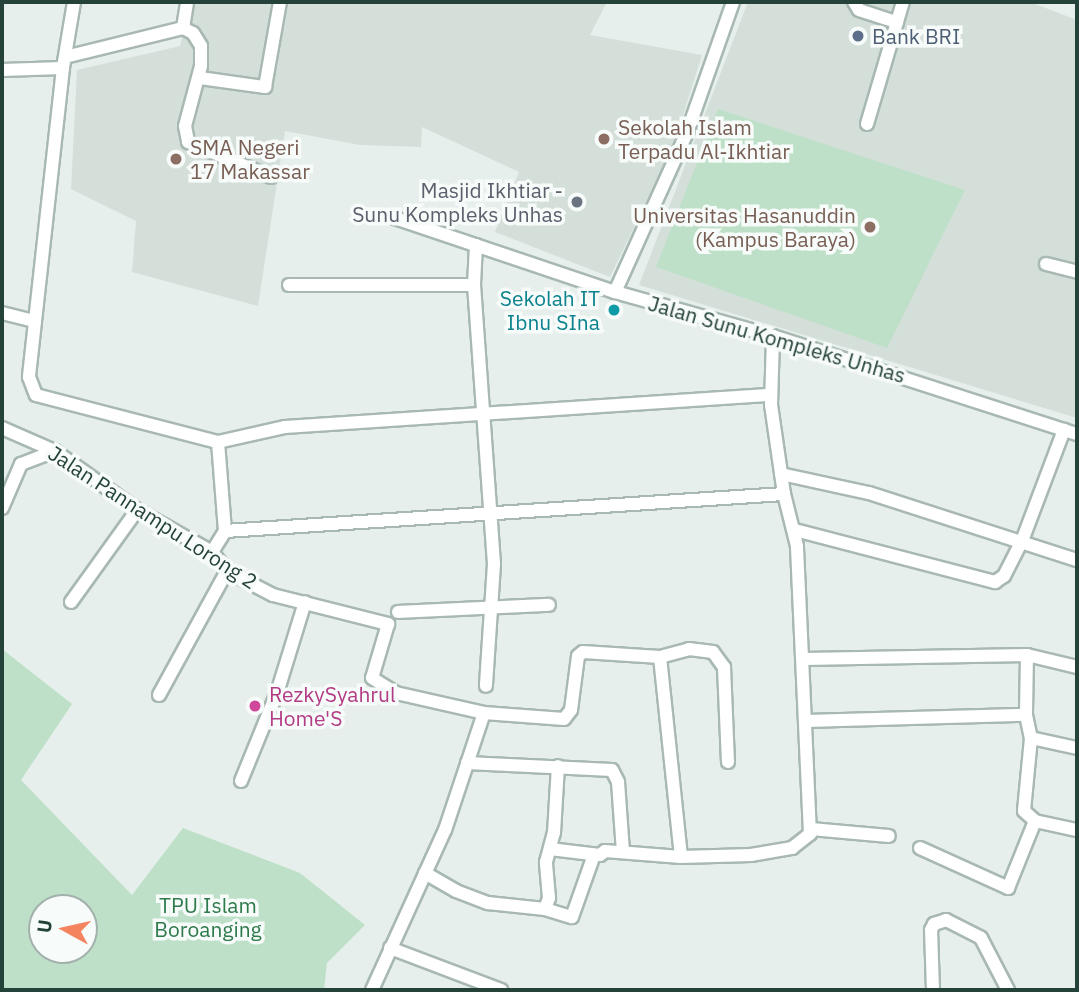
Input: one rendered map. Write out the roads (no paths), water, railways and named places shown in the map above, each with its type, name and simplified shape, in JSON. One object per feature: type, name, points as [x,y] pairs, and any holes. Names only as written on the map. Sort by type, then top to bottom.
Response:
[{"type":"street","points":[[74,2],[64,62],[29,377],[36,395],[218,442],[285,427],[771,395]]},
{"type":"street","points":[[183,28],[187,2]]},
{"type":"street","points":[[200,78],[265,88],[281,2]]},
{"type":"street","points":[[615,292],[688,130],[733,2]]},
{"type":"street","points":[[854,2],[859,10],[897,22]]},
{"type":"street","points":[[867,124],[903,2]]},
{"type":"street","points":[[2,70],[64,62],[183,28]]},
{"type":"street","points":[[183,28],[201,46],[200,78],[186,126],[188,142],[271,177]]},
{"type":"street","name":"Jalan Sunu Kompleks Unhas","points":[[392,217],[615,292],[773,336],[1077,434]]},
{"type":"street","points":[[476,245],[474,285],[493,599],[488,607],[486,686]]},
{"type":"street","points":[[1046,264],[1077,272]]},
{"type":"street","points":[[289,285],[474,285]]},
{"type":"street","points":[[2,313],[36,321]]},
{"type":"street","points":[[550,849],[594,855],[623,852],[681,857],[788,849],[801,844],[811,828],[795,530],[784,494],[771,395],[773,336]]},
{"type":"street","name":"Jalan Pannampu Lorong 2","points":[[2,428],[55,451],[136,510],[212,552],[227,571],[273,595],[388,624],[373,674],[376,683],[407,696],[484,713]]},
{"type":"street","points":[[795,530],[991,582],[1004,576],[1022,541],[1064,430]]},
{"type":"street","points":[[212,552],[225,531],[218,442]]},
{"type":"street","points":[[2,508],[21,464],[55,451]]},
{"type":"street","points":[[781,474],[869,493],[1077,560]]},
{"type":"street","points":[[225,531],[784,494]]},
{"type":"street","points":[[71,602],[136,510]]},
{"type":"street","points":[[159,695],[227,571]]},
{"type":"street","points":[[241,781],[277,693],[305,603]]},
{"type":"street","points":[[398,612],[549,605]]},
{"type":"street","points":[[372,990],[425,873],[484,713],[564,719],[571,710],[578,656],[583,652],[660,657],[703,648],[713,652],[724,667],[728,762]]},
{"type":"street","points":[[804,659],[1027,655],[1077,667]]},
{"type":"street","points":[[1027,655],[1026,715],[1031,738],[1023,805],[1025,815],[1035,821],[1077,831]]},
{"type":"street","points":[[660,657],[681,857]]},
{"type":"street","points":[[806,721],[1026,715]]},
{"type":"street","points":[[1031,738],[1077,748]]},
{"type":"street","points":[[467,764],[516,769],[558,766],[615,773],[623,852]]},
{"type":"street","points":[[545,909],[558,766]]},
{"type":"street","points":[[920,848],[1008,888],[1035,821]]},
{"type":"street","points":[[811,828],[889,836]]},
{"type":"street","points":[[425,873],[456,891],[488,902],[545,909],[572,917],[594,855]]},
{"type":"street","points":[[933,990],[931,930],[934,924],[946,920],[981,937],[1008,990]]},
{"type":"street","points":[[390,948],[501,990]]},
{"type":"place","name":"Bank BRI","points":[[858,36]]},
{"type":"place","name":"Sekolah Islam Terpadu Al-Ikhtiar","points":[[604,139]]},
{"type":"place","name":"SMA Negeri 17 Makassar","points":[[176,159]]},
{"type":"place","name":"Masjid Ikhtiar - Sunu Kompleks Unhas","points":[[577,202]]},
{"type":"place","name":"Universitas Hasanuddin (Kampus Baraya)","points":[[870,227]]},
{"type":"place","name":"Sekolah IT Ibnu SIna","points":[[614,310]]},
{"type":"place","name":"RezkySyahrul Home'S","points":[[255,706]]},
{"type":"park label","name":"TPU Islam Boroanging","points":[[208,917]]}]
